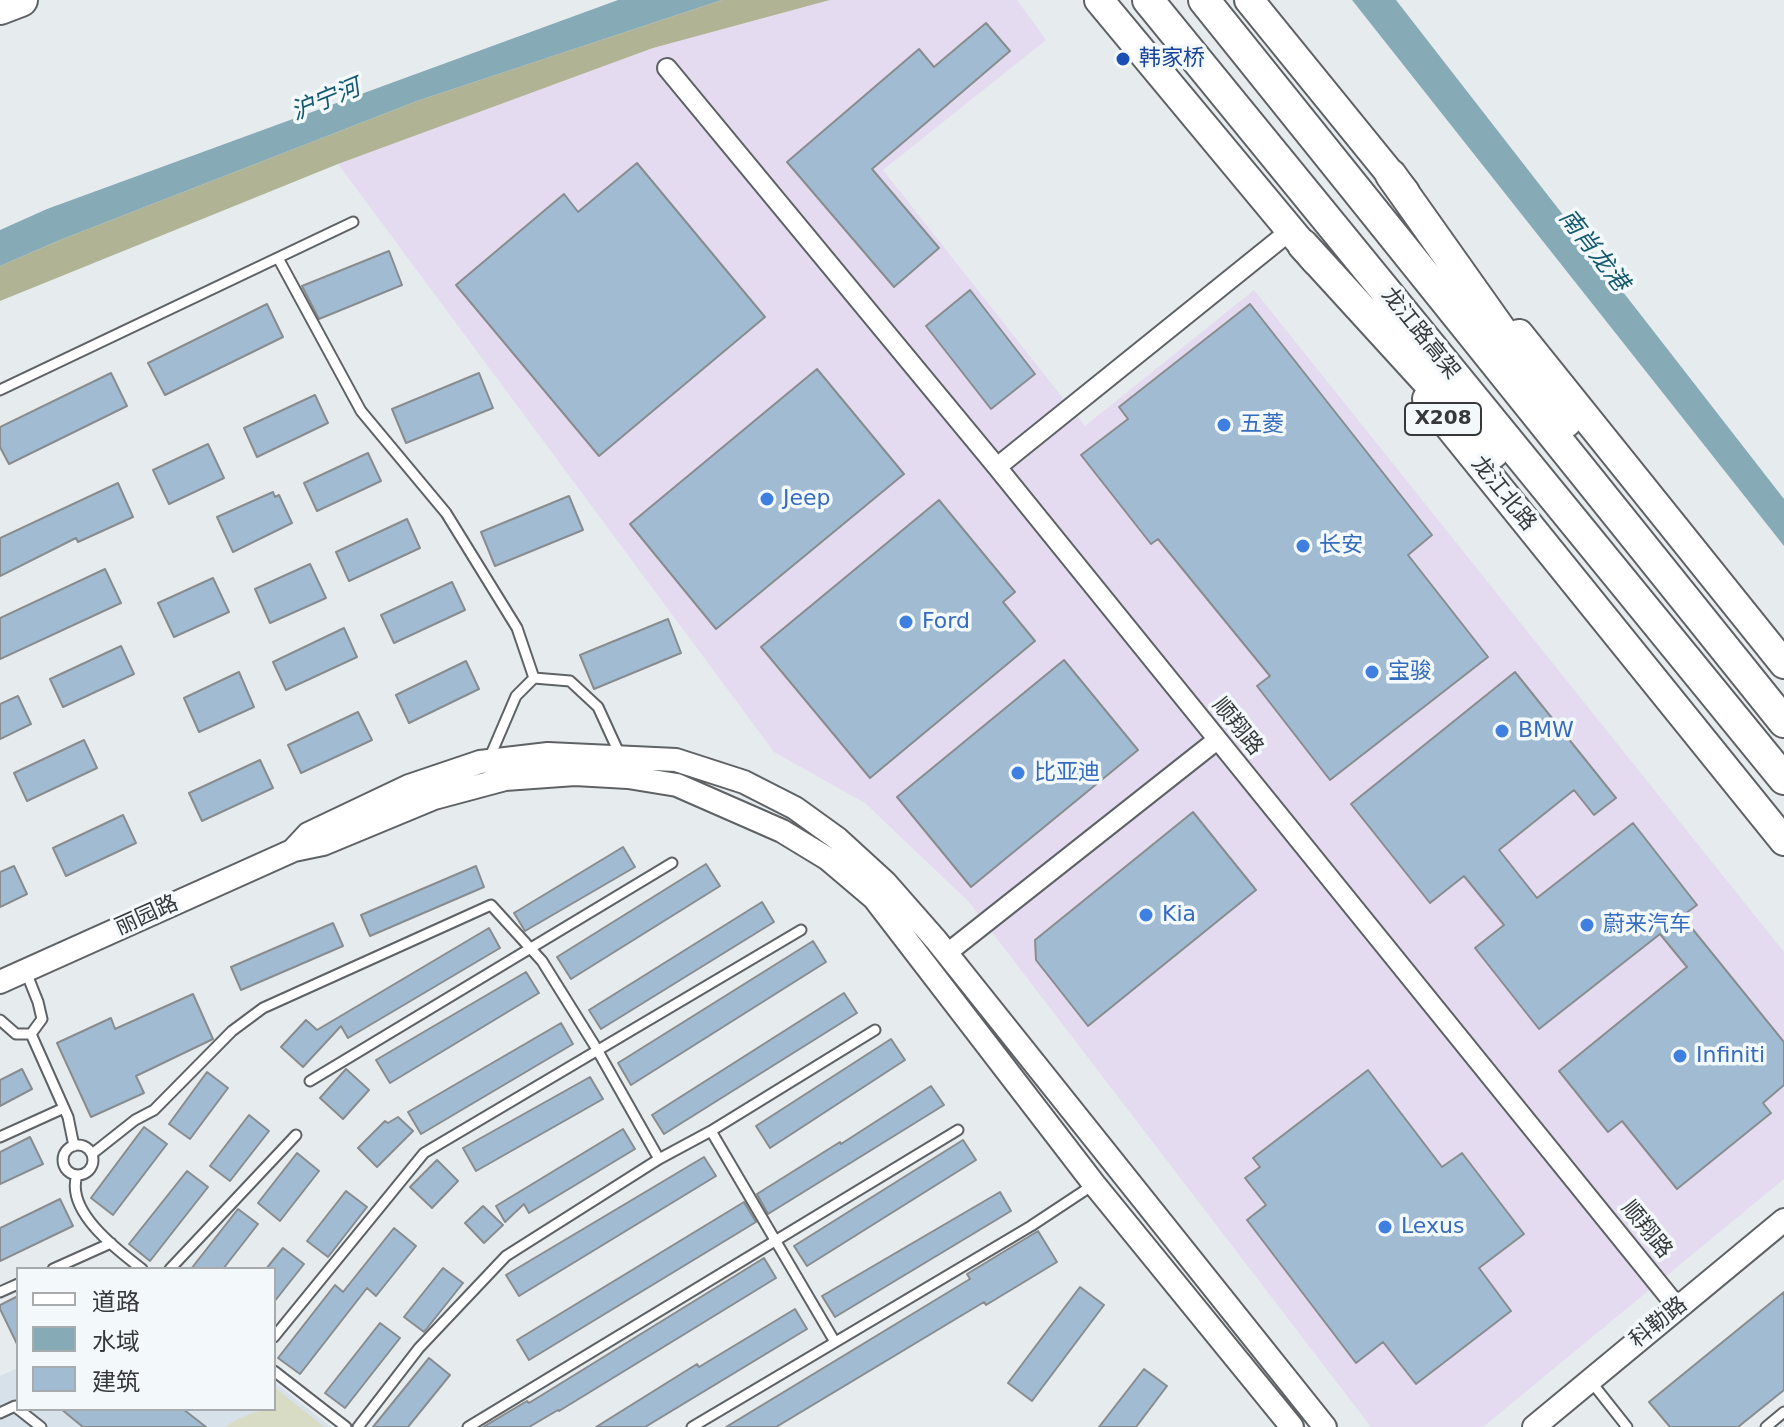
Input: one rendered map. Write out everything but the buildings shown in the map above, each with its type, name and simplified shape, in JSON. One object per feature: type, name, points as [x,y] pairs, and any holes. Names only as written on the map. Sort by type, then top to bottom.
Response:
[{"type":"highway","points":[[0,8],[21,0]]},
{"type":"highway","name":"龙江路高架","points":[[1148,0],[1784,779]]},
{"type":"highway","name":"龙江路高架","points":[[1204,0],[1784,722]]},
{"type":"highway","points":[[1391,175],[1746,675]]},
{"type":"highway","points":[[1296,238],[1716,696]]},
{"type":"main road","name":"龙江北路","points":[[1099,0],[1296,238],[1784,841]]},
{"type":"main road","points":[[1249,0],[1784,664]]},
{"type":"street","name":"顺翔路","points":[[667,68],[997,467],[1678,1308]]},
{"type":"street","points":[[997,467],[1296,238]]},
{"type":"street","points":[[946,954],[1217,740]]},
{"type":"street","points":[[294,850],[308,834],[409,786],[488,761],[548,754],[676,760],[744,782],[795,808],[838,839],[885,882],[1325,1427]]},
{"type":"street","points":[[294,850],[323,844],[434,798],[505,779],[575,774],[628,777],[677,785],[782,831],[828,859],[874,898],[1094,1184],[1292,1427]]},
{"type":"street","name":"丽园路","points":[[0,982],[294,850]]},
{"type":"street","name":"科勒路","points":[[1534,1427],[1784,1220]]},
{"type":"lane","points":[[0,390],[353,222]]},
{"type":"lane","points":[[278,258],[361,411],[446,513],[517,628],[534,678]]},
{"type":"lane","points":[[488,761],[516,696],[534,678],[570,681],[598,707],[620,755]]},
{"type":"lane","points":[[310,1081],[672,863]]},
{"type":"lane","points":[[92,1154],[135,1120],[154,1110],[232,1031],[263,1008],[491,905],[542,961],[659,1159]]},
{"type":"lane","points":[[276,1335],[424,1153],[801,930]]},
{"type":"lane","points":[[25,970],[42,1019],[31,1034]]},
{"type":"lane","points":[[0,1020],[16,1034],[31,1034]]},
{"type":"lane","points":[[358,1427],[419,1348],[506,1256],[659,1159],[711,1131],[875,1030]]},
{"type":"lane","points":[[31,1034],[64,1108],[74,1146]]},
{"type":"lane","points":[[0,1137],[64,1108]]},
{"type":"lane","points":[[468,1427],[958,1130]]},
{"type":"lane","points":[[711,1131],[835,1342]]},
{"type":"lane","points":[[172,1267],[296,1135]]},
{"type":"lane","points":[[74,1146],[84,1147],[92,1154],[93,1164],[87,1173],[77,1175],[67,1171],[63,1162],[65,1152],[74,1146]]},
{"type":"lane","points":[[77,1175],[75,1195],[89,1220],[140,1267]]},
{"type":"lane","points":[[692,1427],[1031,1226],[1094,1184]]},
{"type":"lane","points":[[57,1267],[111,1243]]},
{"type":"lane","points":[[276,1373],[346,1427]]},
{"type":"lane","points":[[1589,1379],[1627,1427]]},
{"type":"lane","points":[[21,1411],[41,1427]]},
{"type":"lane","points":[[1766,1427],[1784,1412]]},
{"type":"shaded area","points":[[830,0],[1017,0],[1046,40],[883,170],[1085,426],[1254,290],[1784,952],[1784,1179],[1483,1427],[1371,1427],[968,901],[865,803],[774,752],[338,164],[653,48]]},
{"type":"shaded area","points":[[16,1369],[16,1411],[276,1411],[276,1384],[331,1427],[0,1427],[0,1376]]},
{"type":"green space","points":[[722,0],[830,0],[653,48],[338,164],[0,301],[0,266],[60,240],[417,101]]},
{"type":"green space","points":[[276,1389],[324,1427],[225,1427],[248,1415],[276,1411]]},
{"type":"water","points":[[618,0],[722,0],[417,101],[0,266],[0,230],[47,209]]},
{"type":"water","points":[[1352,0],[1396,0],[1784,499],[1784,546]]},
{"type":"place","name":"韩家桥","points":[[1123,59]]},
{"type":"place","name":"五菱","points":[[1224,425]]},
{"type":"place","name":"Jeep","points":[[767,499]]},
{"type":"place","name":"长安","points":[[1303,546]]},
{"type":"place","name":"Ford","points":[[906,622]]},
{"type":"place","name":"宝骏","points":[[1372,672]]},
{"type":"place","name":"BMW","points":[[1502,731]]},
{"type":"place","name":"比亚迪","points":[[1018,773]]},
{"type":"place","name":"Kia","points":[[1146,915]]},
{"type":"place","name":"蔚来汽车","points":[[1587,925]]},
{"type":"place","name":"Infiniti","points":[[1680,1056]]},
{"type":"place","name":"Lexus","points":[[1385,1227]]},
{"type":"water label","name":"沪宁河","points":[[326,101]]},
{"type":"water label","name":"南肖龙港","points":[[1593,251]]}]
